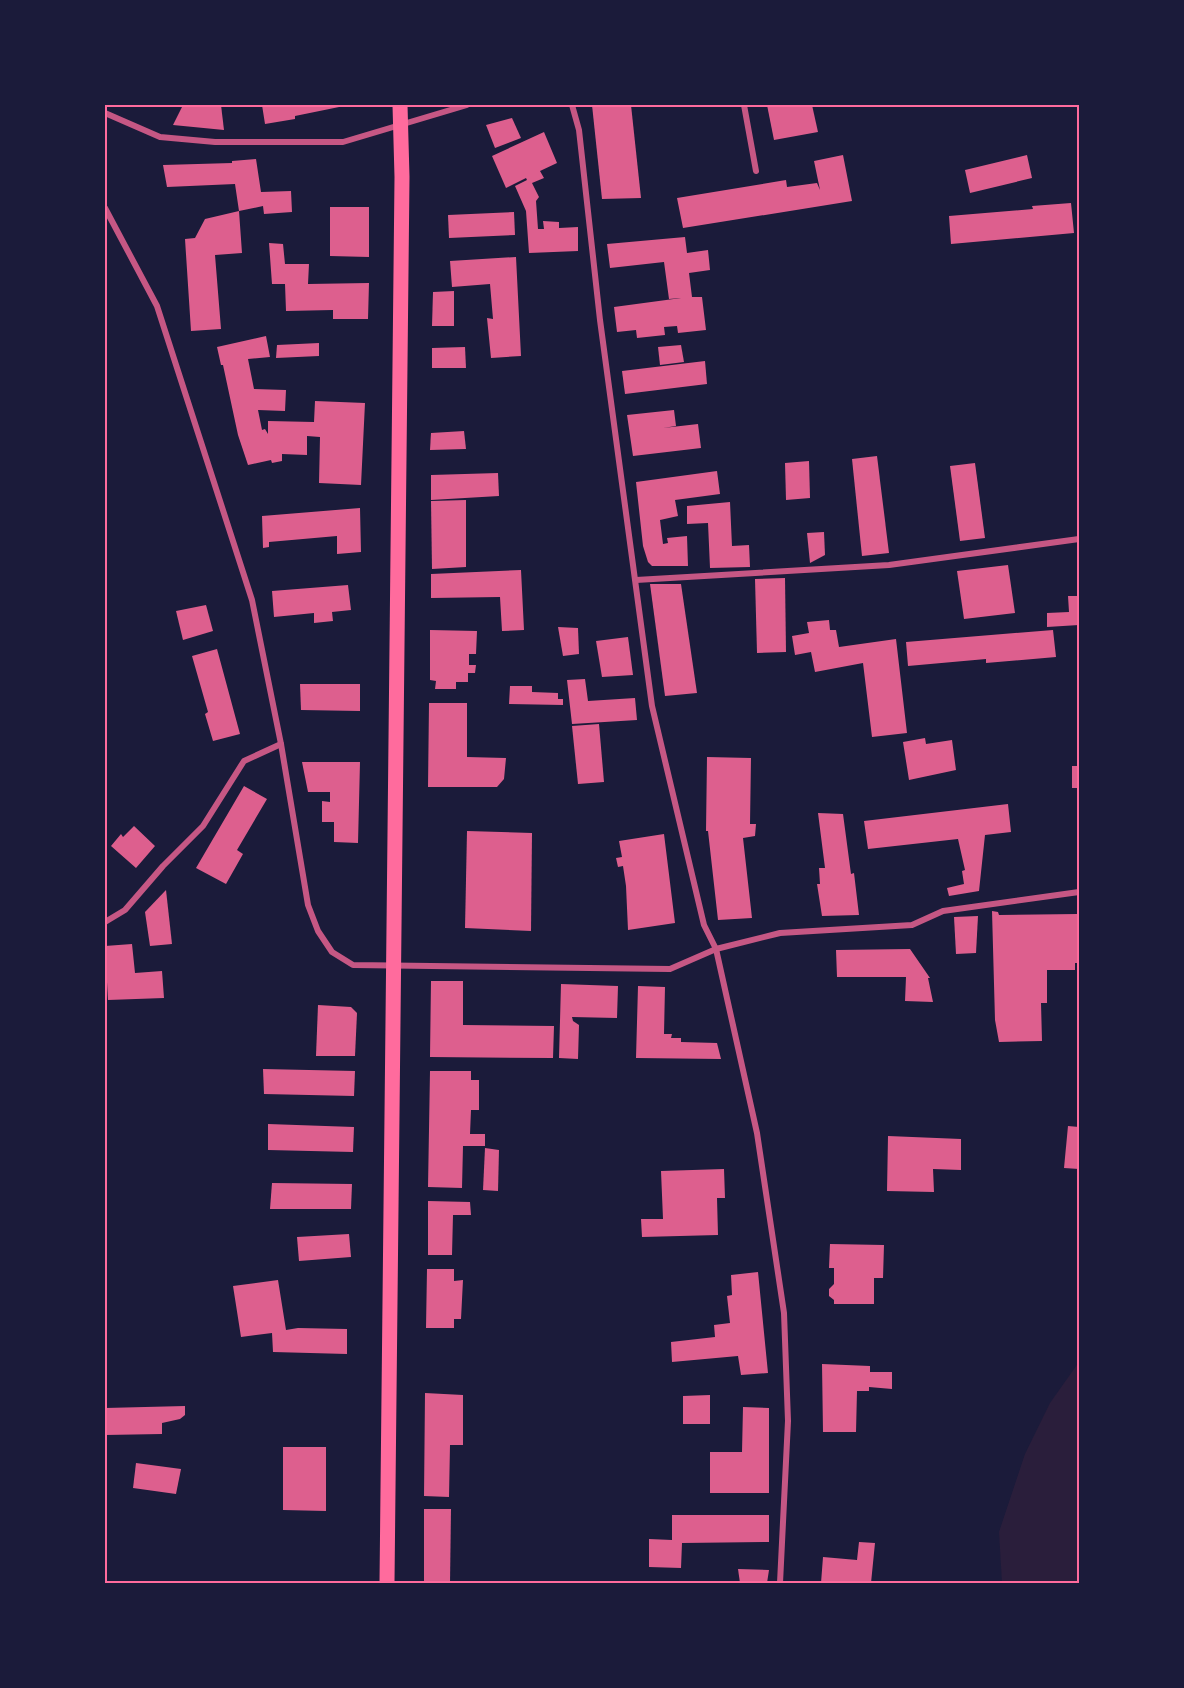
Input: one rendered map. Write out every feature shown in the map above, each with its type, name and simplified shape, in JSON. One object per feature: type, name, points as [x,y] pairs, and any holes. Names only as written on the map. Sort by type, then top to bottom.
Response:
[{"type":"main road","points":[[387,1583],[402,177],[400,105]]},
{"type":"street","points":[[105,113],[160,137],[215,142],[343,142],[467,105]]},
{"type":"street","points":[[572,105],[579,130],[600,320],[652,706],[704,925],[716,949],[758,1133],[784,1313],[788,1421],[780,1583]]},
{"type":"street","points":[[744,105],[756,171]]},
{"type":"street","points":[[105,208],[157,306],[252,600],[281,744],[308,905],[318,931],[332,952],[353,965],[670,969],[716,949],[780,933],[912,925],[943,911],[1079,891]]},
{"type":"street","points":[[636,580],[889,565],[1079,539]]},
{"type":"street","points":[[105,922],[125,910],[163,866],[203,826],[244,761],[281,744]]},
{"type":"shaded area","points":[[1079,1362],[1079,1583],[1002,1583],[999,1532],[1025,1454],[1050,1403]]},
{"type":"building","points":[[183,105],[221,105],[224,130],[173,125]]},
{"type":"building","points":[[262,105],[344,105],[344,106],[265,124]]},
{"type":"building","points":[[592,105],[631,105],[641,198],[602,199]]},
{"type":"building","points":[[767,105],[812,105],[818,132],[774,140]]},
{"type":"building","points":[[512,118],[521,138],[495,148],[486,125]]},
{"type":"building","points":[[544,132],[557,163],[540,171],[544,178],[532,183],[539,197],[536,201],[538,229],[544,229],[543,221],[559,222],[559,228],[578,227],[578,251],[529,253],[526,211],[515,186],[527,180],[526,178],[506,188],[492,156]]},
{"type":"building","points":[[843,155],[852,201],[683,228],[677,198],[786,180],[787,187],[817,183],[820,190],[814,161]]},
{"type":"building","points":[[1027,155],[1032,178],[970,193],[965,170]]},
{"type":"building","points":[[256,159],[261,192],[291,191],[292,212],[264,214],[263,206],[239,211],[235,184],[167,187],[163,165],[232,163],[232,161]]},
{"type":"building","points":[[1071,203],[1074,233],[951,244],[949,216],[1033,209],[1032,206]]},
{"type":"building","points":[[330,207],[369,207],[369,257],[330,256]]},
{"type":"building","points":[[239,211],[242,253],[215,255],[221,329],[191,331],[185,239],[195,238],[205,219]]},
{"type":"building","points":[[514,212],[515,235],[449,238],[448,215]]},
{"type":"building","points":[[685,237],[687,253],[708,250],[710,270],[689,273],[692,297],[702,297],[706,330],[678,333],[677,326],[664,327],[665,335],[637,338],[636,330],[617,332],[614,307],[681,298],[669,299],[664,262],[610,268],[607,244]]},
{"type":"building","points":[[269,243],[283,244],[285,264],[309,264],[308,284],[369,283],[368,319],[333,319],[333,310],[286,311],[285,284],[272,284]]},
{"type":"building","points":[[516,257],[521,356],[491,358],[487,318],[493,319],[490,284],[452,287],[450,261]]},
{"type":"building","points":[[454,291],[454,326],[432,326],[433,292]]},
{"type":"building","points":[[266,336],[270,357],[248,359],[254,389],[286,390],[285,411],[258,410],[262,430],[265,429],[268,434],[268,421],[314,422],[315,401],[365,403],[361,485],[319,483],[320,437],[307,436],[307,455],[282,454],[282,461],[272,463],[271,460],[248,465],[238,435],[217,347]]},
{"type":"building","points":[[319,343],[319,356],[276,358],[277,345]]},
{"type":"building","points":[[681,345],[684,362],[660,365],[658,347]]},
{"type":"building","points":[[465,347],[466,368],[432,368],[432,348]]},
{"type":"building","points":[[705,361],[707,384],[625,394],[622,371]]},
{"type":"building","points":[[674,410],[676,426],[663,428],[698,424],[701,448],[633,456],[627,415]]},
{"type":"building","points":[[464,431],[466,449],[430,450],[431,433]]},
{"type":"building","points":[[877,456],[889,553],[862,556],[852,459]]},
{"type":"building","points":[[809,461],[810,498],[786,500],[785,463]]},
{"type":"building","points":[[975,463],[985,538],[960,541],[950,466]]},
{"type":"building","points":[[717,471],[720,494],[675,500],[678,516],[660,520],[663,544],[668,543],[667,538],[687,536],[688,566],[652,566],[648,562],[643,546],[636,482]]},
{"type":"building","points":[[498,473],[499,496],[431,500],[431,475]]},
{"type":"building","points":[[466,500],[466,567],[432,569],[431,501]]},
{"type":"building","points":[[730,502],[732,546],[749,545],[750,567],[710,568],[708,523],[687,524],[687,506]]},
{"type":"building","points":[[360,508],[361,552],[337,554],[337,536],[269,542],[269,547],[263,548],[262,516]]},
{"type":"building","points":[[824,532],[825,555],[810,563],[807,533]]},
{"type":"building","points":[[1008,565],[1015,613],[964,619],[957,571]]},
{"type":"building","points":[[521,570],[524,630],[502,631],[500,597],[431,598],[431,574]]},
{"type":"building","points":[[785,578],[786,652],[757,653],[755,579]]},
{"type":"building","points":[[650,584],[681,584],[697,693],[665,696]]},
{"type":"building","points":[[348,585],[351,610],[332,612],[333,621],[314,623],[314,613],[274,617],[272,591]]},
{"type":"building","points":[[1068,596],[1079,596],[1079,625],[1047,627],[1047,613],[1069,612]]},
{"type":"building","points":[[206,605],[213,631],[183,640],[176,611]]},
{"type":"building","points":[[829,620],[830,630],[836,630],[839,647],[896,639],[907,733],[872,737],[863,663],[815,672],[811,652],[795,655],[792,636],[809,633],[807,622]]},
{"type":"building","points":[[558,627],[578,628],[579,654],[563,656]]},
{"type":"building","points":[[430,630],[477,631],[476,654],[469,654],[469,665],[476,665],[475,673],[468,673],[468,682],[456,682],[456,689],[435,689],[436,681],[430,680]]},
{"type":"building","points":[[1053,630],[1056,657],[986,663],[986,659],[908,666],[906,642]]},
{"type":"building","points":[[628,637],[633,675],[602,677],[596,641]]},
{"type":"building","points":[[217,649],[240,734],[213,741],[205,714],[208,712],[192,656]]},
{"type":"building","points":[[585,679],[588,701],[635,698],[637,720],[572,724],[567,680]]},
{"type":"building","points":[[300,684],[360,684],[360,711],[301,710]]},
{"type":"building","points":[[510,686],[532,686],[532,692],[558,693],[558,699],[563,699],[563,705],[509,704]]},
{"type":"building","points":[[429,703],[467,703],[467,757],[506,758],[504,779],[497,787],[428,787]]},
{"type":"building","points":[[599,724],[604,782],[578,784],[572,726]]},
{"type":"building","points":[[925,738],[926,744],[952,740],[956,770],[909,780],[903,742]]},
{"type":"building","points":[[707,757],[751,758],[750,824],[756,824],[755,836],[743,838],[752,918],[718,920],[708,831],[706,831]]},
{"type":"building","points":[[302,762],[360,762],[358,843],[334,842],[334,822],[322,822],[322,801],[330,802],[330,792],[308,792]]},
{"type":"building","points":[[1072,766],[1079,766],[1079,788],[1072,788]]},
{"type":"building","points":[[244,786],[267,799],[237,850],[243,854],[226,884],[196,868]]},
{"type":"building","points":[[1008,804],[1011,832],[985,835],[979,891],[949,896],[947,888],[964,884],[962,871],[965,870],[958,839],[868,849],[864,821]]},
{"type":"building","points":[[818,813],[843,814],[859,915],[822,916],[817,884],[820,884],[819,868],[825,868]]},
{"type":"building","points":[[134,826],[155,846],[136,868],[111,846],[121,834],[123,837]]},
{"type":"building","points":[[467,831],[532,833],[531,931],[465,928]]},
{"type":"building","points":[[664,834],[675,923],[628,930],[623,866],[618,867],[616,858],[622,857],[619,841]]},
{"type":"building","points":[[166,890],[172,944],[150,946],[145,912]]},
{"type":"building","points":[[992,911],[998,912],[999,915],[1078,914],[1079,963],[1075,963],[1075,970],[1047,970],[1047,1003],[1041,1003],[1042,1041],[999,1042],[995,1020]]},
{"type":"building","points":[[978,916],[976,953],[956,954],[954,917]]},
{"type":"building","points":[[132,944],[135,973],[162,971],[164,998],[108,1000],[105,946]]},
{"type":"building","points":[[910,949],[930,978],[928,978],[933,1002],[905,1001],[906,977],[837,977],[836,950]]},
{"type":"building","points":[[431,981],[463,981],[463,1025],[554,1026],[553,1058],[430,1057]]},
{"type":"building","points":[[561,984],[618,986],[617,1018],[572,1017],[573,1021],[579,1025],[578,1059],[559,1058]]},
{"type":"building","points":[[638,986],[665,987],[664,1034],[672,1034],[671,1038],[681,1038],[681,1042],[717,1043],[721,1059],[636,1058]]},
{"type":"building","points":[[318,1005],[351,1007],[357,1013],[355,1056],[316,1056]]},
{"type":"building","points":[[263,1069],[355,1071],[354,1096],[264,1094]]},
{"type":"building","points":[[430,1071],[471,1071],[471,1080],[479,1080],[479,1110],[471,1110],[470,1134],[485,1134],[485,1146],[463,1146],[462,1188],[428,1187]]},
{"type":"building","points":[[268,1124],[354,1127],[353,1152],[268,1150]]},
{"type":"building","points":[[1068,1126],[1079,1127],[1079,1169],[1064,1168]]},
{"type":"building","points":[[888,1136],[961,1139],[961,1170],[933,1169],[934,1192],[887,1191]]},
{"type":"building","points":[[485,1148],[499,1150],[498,1191],[483,1190]]},
{"type":"building","points":[[724,1169],[725,1198],[717,1198],[718,1235],[642,1237],[641,1219],[663,1219],[661,1171]]},
{"type":"building","points":[[272,1183],[352,1184],[351,1209],[270,1209]]},
{"type":"building","points":[[428,1201],[470,1202],[471,1215],[453,1215],[452,1255],[428,1255]]},
{"type":"building","points":[[349,1234],[351,1257],[299,1261],[297,1237]]},
{"type":"building","points":[[830,1244],[884,1245],[883,1278],[874,1278],[874,1304],[834,1304],[834,1300],[829,1296],[829,1289],[834,1284],[834,1268],[829,1268]]},
{"type":"building","points":[[427,1269],[454,1269],[454,1281],[463,1280],[461,1319],[454,1319],[454,1328],[426,1328]]},
{"type":"building","points":[[758,1272],[768,1373],[741,1375],[738,1356],[672,1362],[671,1342],[715,1337],[714,1325],[730,1323],[727,1296],[732,1295],[731,1275]]},
{"type":"building","points":[[278,1280],[286,1330],[298,1328],[347,1329],[347,1354],[273,1352],[272,1333],[241,1337],[233,1286]]},
{"type":"building","points":[[822,1364],[870,1366],[870,1372],[892,1372],[892,1389],[869,1387],[869,1391],[857,1391],[856,1432],[823,1432]]},
{"type":"building","points":[[425,1393],[463,1395],[463,1445],[450,1445],[449,1497],[424,1496]]},
{"type":"building","points":[[710,1395],[710,1424],[683,1424],[683,1396]]},
{"type":"building","points":[[185,1406],[185,1415],[180,1419],[162,1423],[162,1434],[105,1435],[105,1408]]},
{"type":"building","points":[[743,1407],[769,1408],[769,1493],[710,1493],[710,1452],[742,1452]]},
{"type":"building","points":[[283,1447],[326,1447],[326,1511],[283,1510]]},
{"type":"building","points":[[136,1463],[181,1469],[176,1494],[133,1488]]},
{"type":"building","points":[[424,1509],[451,1509],[450,1583],[424,1583]]},
{"type":"building","points":[[672,1515],[769,1515],[769,1542],[682,1543],[681,1568],[649,1567],[649,1539],[672,1540]]},
{"type":"building","points":[[859,1542],[875,1543],[871,1583],[821,1583],[823,1557],[857,1560]]},
{"type":"building","points":[[738,1569],[769,1570],[767,1583],[740,1583]]}]
